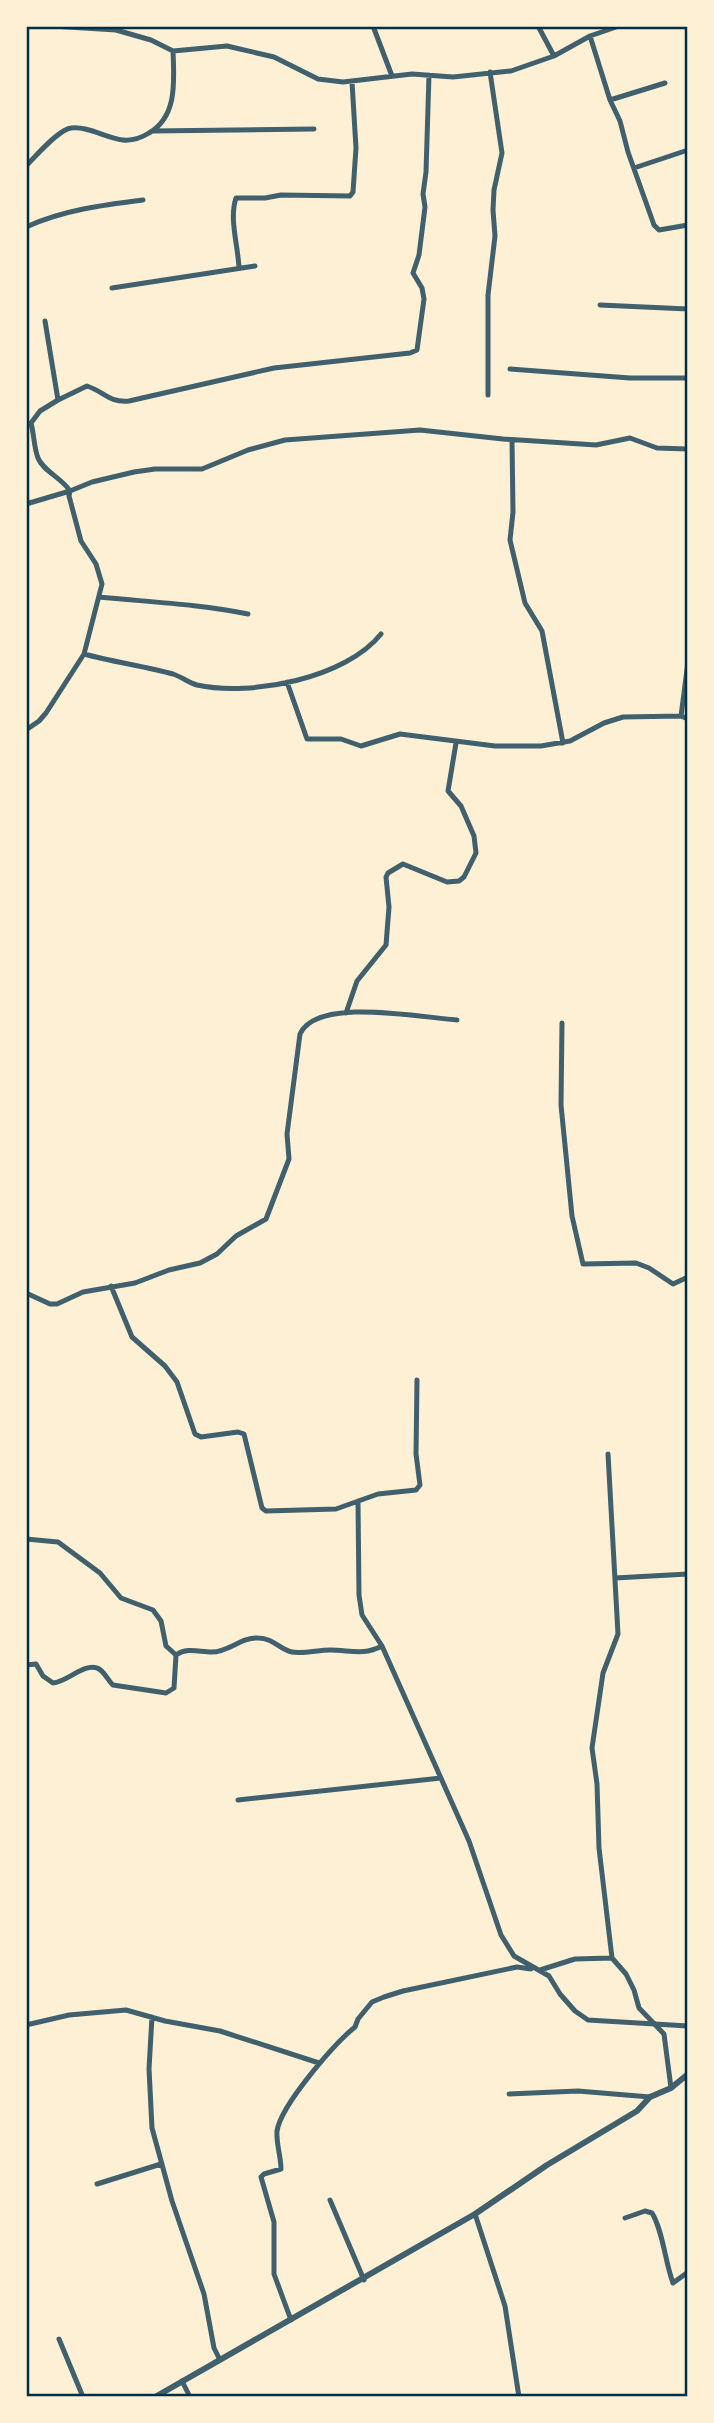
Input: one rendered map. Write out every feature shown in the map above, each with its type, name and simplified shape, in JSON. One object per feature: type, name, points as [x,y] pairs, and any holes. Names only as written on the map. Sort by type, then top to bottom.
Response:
[{"type":"street","points":[[52,26],[116,30],[151,40],[173,51],[227,46],[274,57],[318,79],[352,82],[392,76],[453,77],[511,71],[554,56],[590,36],[619,26]]},
{"type":"street","points":[[373,26],[392,76]]},
{"type":"street","points":[[538,26],[554,56]]},
{"type":"street","points":[[590,36],[654,225],[659,230],[688,225]]},
{"type":"street","points":[[26,166],[61,133],[71,128],[125,141],[140,138],[153,131],[172,105],[173,51]]},
{"type":"street","points":[[488,395],[488,295],[495,236],[493,200],[502,153],[497,132],[498,111],[490,72]]},
{"type":"street","points":[[26,730],[46,713],[84,654],[102,584],[100,575],[81,541],[70,491],[64,481],[45,467],[38,458],[31,424],[40,411],[87,386],[100,390],[109,399],[117,402],[129,401],[274,368],[410,354],[417,350],[424,299],[422,288],[413,273],[419,255],[425,207],[423,194],[429,75]]},
{"type":"street","points":[[239,268],[232,211],[236,198],[281,195],[350,196],[353,192],[355,148],[352,82]]},
{"type":"street","points":[[610,100],[665,83]]},
{"type":"street","points":[[153,131],[314,129]]},
{"type":"street","points":[[634,168],[688,150]]},
{"type":"street","points":[[26,226],[43,219],[99,206],[143,200]]},
{"type":"street","points":[[113,288],[255,266]]},
{"type":"street","points":[[600,306],[688,309]]},
{"type":"street","points":[[45,321],[58,400]]},
{"type":"street","points":[[510,369],[630,378],[688,378]]},
{"type":"street","points":[[26,504],[134,471],[202,469],[248,450],[285,440],[420,430],[512,440],[596,445],[630,438],[657,448],[688,449]]},
{"type":"street","points":[[512,440],[513,512],[510,540],[525,603],[542,631],[563,743]]},
{"type":"street","points":[[99,597],[186,606],[207,605],[248,614]]},
{"type":"street","points":[[84,654],[174,674],[210,687],[245,689],[287,682],[334,669],[370,648],[381,634]]},
{"type":"street","points":[[681,716],[688,662]]},
{"type":"street","points":[[287,682],[305,738],[341,739],[362,746],[400,734],[456,743],[517,747],[563,743],[604,723],[624,717],[681,716],[688,719]]},
{"type":"street","points":[[346,1013],[357,981],[386,945],[388,873],[403,864],[444,881],[455,882],[464,877],[475,854],[474,834],[463,809],[447,788],[456,743]]},
{"type":"street","points":[[26,1293],[50,1304],[57,1304],[83,1292],[145,1280],[169,1270],[207,1261],[236,1236],[266,1219],[289,1158],[287,1133],[301,1031],[315,1020],[346,1013],[377,1011],[457,1020]]},
{"type":"street","points":[[562,1023],[561,1105],[572,1216],[583,1264],[636,1263],[657,1272],[673,1284],[688,1277]]},
{"type":"street","points":[[111,1286],[132,1337],[165,1366],[177,1382],[194,1434],[201,1437],[238,1432],[244,1434],[263,1510],[336,1509],[387,1492],[416,1490],[420,1485],[416,1454],[417,1380]]},
{"type":"street","points":[[608,1454],[618,1634],[603,1673],[592,1748],[597,1784],[599,1848],[612,1958],[626,1974],[639,2008],[664,2034],[671,2088]]},
{"type":"street","points":[[359,1501],[362,1615],[382,1646],[469,1841],[501,1935],[508,1947],[522,1963],[549,1976],[575,2011],[588,2020],[688,2026]]},
{"type":"street","points":[[26,1539],[58,1542],[100,1573],[121,1598],[153,1610],[161,1621],[166,1646],[176,1656],[174,1688],[166,1693],[113,1685],[102,1671],[94,1667],[53,1683],[43,1676],[36,1664],[26,1665]]},
{"type":"street","points":[[615,1578],[688,1574]]},
{"type":"street","points":[[176,1656],[185,1651],[219,1651],[242,1641],[260,1638],[270,1640],[294,1653],[328,1650],[366,1653],[382,1646]]},
{"type":"street","points":[[238,1800],[441,1779]]},
{"type":"street","points":[[291,2320],[274,2274],[274,2222],[261,2177],[281,2169],[278,2129],[290,2101],[319,2063],[355,2027],[372,2002],[403,1991],[517,1967],[541,1970],[575,1959],[612,1958]]},
{"type":"street","points":[[26,2025],[69,2015],[116,2010],[135,2012],[165,2021],[228,2033],[319,2063]]},
{"type":"street","points":[[152,2017],[149,2096],[152,2128],[204,2294],[214,2348],[220,2360]]},
{"type":"street","points":[[155,2397],[364,2280],[475,2214],[547,2165],[636,2111],[650,2097],[671,2088],[688,2074]]},
{"type":"street","points":[[509,2094],[578,2091],[650,2097]]},
{"type":"street","points":[[97,2184],[162,2164]]},
{"type":"street","points":[[330,2200],[364,2280]]},
{"type":"street","points":[[625,2218],[645,2211],[652,2213],[657,2221],[665,2262],[673,2283],[688,2272]]},
{"type":"street","points":[[475,2214],[505,2306],[519,2397]]},
{"type":"street","points":[[59,2339],[83,2397]]},
{"type":"street","points":[[182,2381],[190,2397]]}]
